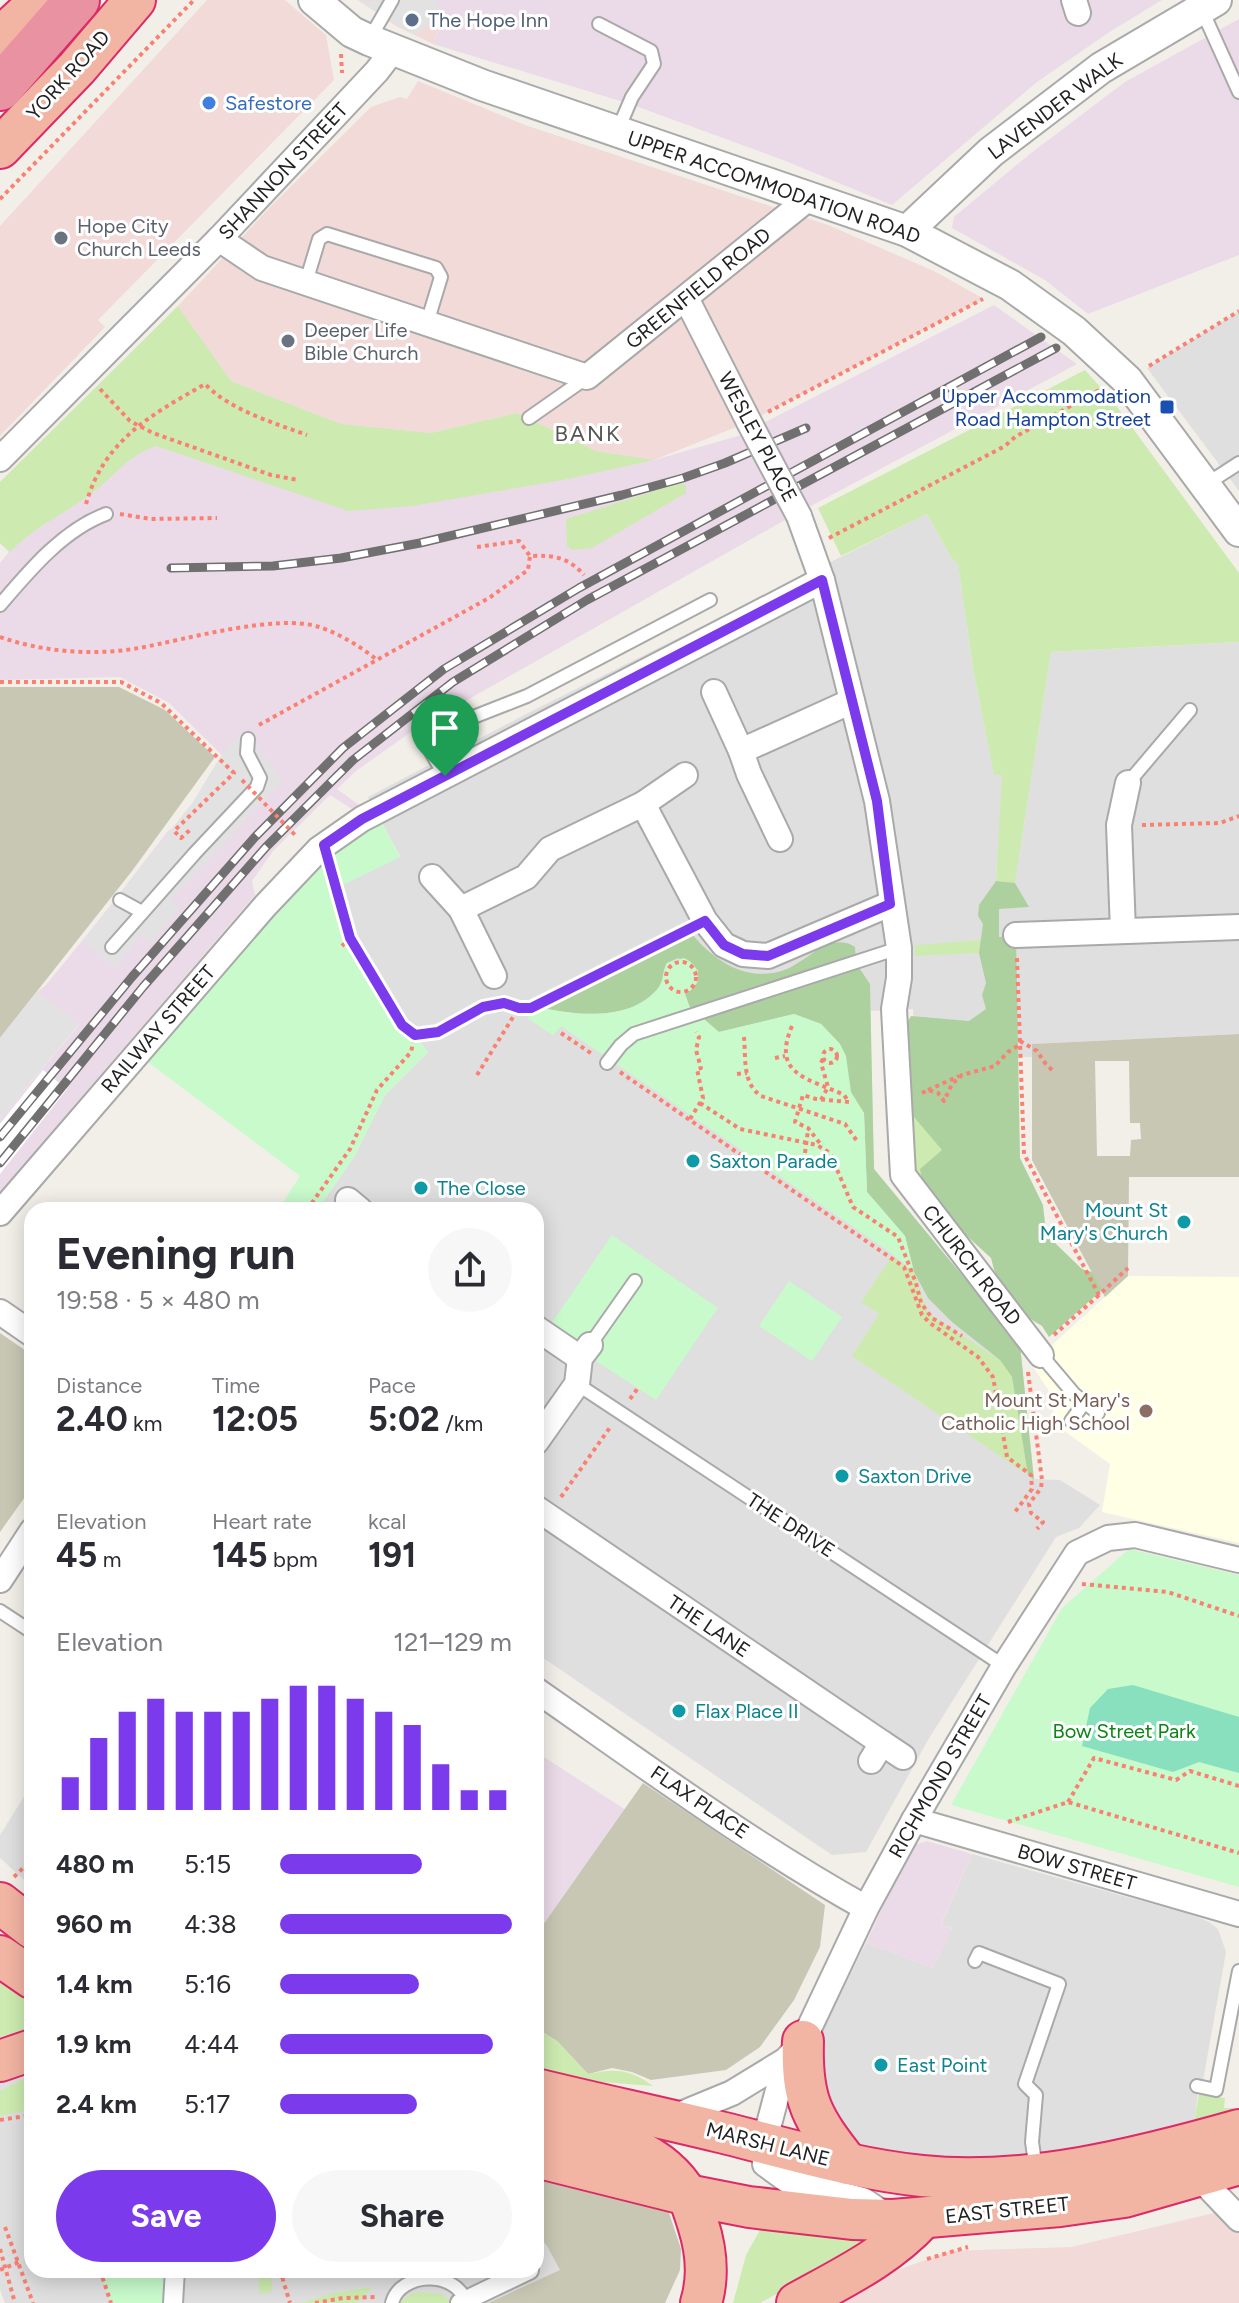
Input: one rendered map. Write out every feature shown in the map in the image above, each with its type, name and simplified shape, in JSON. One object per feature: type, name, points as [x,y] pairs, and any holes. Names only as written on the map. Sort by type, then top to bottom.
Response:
[{"type":"highway","points":[[0,38],[41,0]]},
{"type":"highway","points":[[0,88],[77,0]]},
{"type":"highway","name":"YORK ROAD","points":[[0,148],[77,68],[135,0]]},
{"type":"highway","points":[[5,1893],[24,1918]]},
{"type":"highway","points":[[0,1956],[24,1972]]},
{"type":"highway","points":[[794,2050],[811,2112],[848,2164]]},
{"type":"highway","points":[[0,2061],[24,2053]]},
{"type":"highway","name":"MARSH LANE","points":[[544,2091],[848,2164],[923,2176],[1019,2174]]},
{"type":"highway","points":[[544,2122],[638,2150],[661,2162],[688,2195],[705,2245],[705,2289],[701,2303]]},
{"type":"highway","name":"EAST STREET","points":[[1019,2174],[1082,2167],[1239,2130]]},
{"type":"highway","points":[[544,2159],[688,2195],[769,2209],[852,2219],[908,2220]]},
{"type":"highway","name":"EAST STREET","points":[[797,2303],[875,2260],[906,2236],[908,2220],[1124,2197],[1239,2164]]},
{"type":"street","name":"UPPER ACCOMMODATION ROAD","points":[[314,0],[352,32],[381,45],[482,85],[907,231],[1010,285],[1074,331],[1127,380],[1239,531]]},
{"type":"street","name":"LAVENDER WALK","points":[[907,231],[991,152],[1101,68],[1209,4]]},
{"type":"street","name":"SHANNON STREET","points":[[2,453],[219,239],[377,71],[381,45]]},
{"type":"street","name":"GREENFIELD ROAD","points":[[587,377],[809,198]]},
{"type":"street","points":[[219,239],[262,268],[587,377]]},
{"type":"street","name":"WESLEY PLACE","points":[[686,298],[799,516],[822,580],[877,801],[899,948],[899,978],[894,1009],[903,1175]]},
{"type":"street","name":"RAILWAY STREET","points":[[0,1213],[244,930],[322,847],[362,819],[822,580]]},
{"type":"street","points":[[714,692],[780,839]]},
{"type":"street","points":[[741,751],[852,701]]},
{"type":"street","points":[[461,909],[526,877],[550,849],[643,804],[685,775]]},
{"type":"street","points":[[1123,931],[1119,825],[1128,783]]},
{"type":"street","points":[[643,804],[705,921],[724,945],[743,954],[768,956],[890,904]]},
{"type":"street","points":[[432,877],[461,909],[494,976]]},
{"type":"street","points":[[1016,935],[1239,927]]},
{"type":"street","name":"CHURCH ROAD","points":[[903,1175],[1035,1356]]},
{"type":"street","points":[[0,1312],[24,1328]]},
{"type":"street","points":[[544,1332],[585,1351],[577,1384],[544,1431]]},
{"type":"street","name":"THE LANE","points":[[544,1513],[885,1754]]},
{"type":"street","name":"RICHMOND STREET","points":[[764,2143],[794,2050],[866,1908],[1004,1666],[1077,1553],[1108,1538],[1135,1535],[1239,1560]]},
{"type":"street","points":[[0,1580],[24,1543]]},
{"type":"street","name":"FLAX PLACE","points":[[544,1695],[707,1807],[866,1908]]},
{"type":"street","name":"BOW STREET","points":[[914,1820],[1239,1914]]},
{"type":"street","points":[[667,2119],[732,2093],[794,2050]]},
{"type":"street","points":[[764,2143],[765,2164],[777,2175],[863,2200],[908,2220]]},
{"type":"street","points":[[1198,2176],[1239,2219]]},
{"type":"street","points":[[173,2303],[175,2278]]},
{"type":"street","points":[[464,2301],[511,2278]]},
{"type":"lane","points":[[381,45],[392,0]]},
{"type":"lane","points":[[1209,4],[1239,92]]},
{"type":"lane","points":[[599,24],[651,51],[654,64],[632,97],[617,132]]},
{"type":"lane","points":[[306,282],[319,239],[327,234],[436,268],[441,277],[427,323]]},
{"type":"lane","points":[[529,418],[587,377]]},
{"type":"lane","points":[[1205,485],[1239,463]]},
{"type":"lane","points":[[0,605],[28,573],[85,522],[106,514]]},
{"type":"lane","points":[[445,776],[431,752],[437,736],[448,727],[527,696],[710,600]]},
{"type":"lane","points":[[1128,783],[1190,710]]},
{"type":"lane","points":[[112,947],[257,787],[260,778],[247,753],[248,739]]},
{"type":"lane","points":[[120,900],[142,912]]},
{"type":"lane","points":[[607,1063],[634,1034],[899,948]]},
{"type":"lane","points":[[585,1351],[635,1281]]},
{"type":"lane","points":[[1035,1356],[1098,1413]]},
{"type":"lane","name":"THE DRIVE","points":[[577,1384],[1004,1666]]},
{"type":"lane","points":[[1071,1421],[1085,1402]]},
{"type":"lane","points":[[0,1611],[24,1627]]},
{"type":"lane","points":[[975,1961],[979,1953],[1059,1984],[1025,2084],[1036,2095],[1032,2142],[1019,2174]]},
{"type":"lane","points":[[1197,2086],[1216,2090],[1233,2022],[1239,1971]]},
{"type":"lane","points":[[393,2299],[404,2284],[420,2279],[440,2280],[460,2290],[464,2301]]},
{"type":"path","points":[[0,199],[194,0]]},
{"type":"path","points":[[340,52],[341,83]]},
{"type":"path","points":[[749,422],[1010,285]]},
{"type":"path","points":[[810,547],[1005,446],[1015,437],[1086,396],[1127,380],[1239,311]]},
{"type":"path","points":[[85,372],[116,408],[138,425],[271,475],[298,480]]},
{"type":"path","points":[[85,522],[86,503],[94,477],[111,452],[138,425],[205,384],[276,424],[307,435]]},
{"type":"path","points":[[106,514],[151,519],[217,518]]},
{"type":"path","points":[[248,739],[257,726],[489,598],[528,570],[530,556],[519,541],[477,547]]},
{"type":"path","points":[[530,556],[564,558],[584,575]]},
{"type":"path","points":[[0,637],[48,649],[84,652],[136,649],[288,622],[317,626],[361,647],[377,660]]},
{"type":"path","points":[[0,682],[121,682],[161,703],[234,773],[174,831],[181,838],[191,828]]},
{"type":"path","points":[[242,780],[297,837]]},
{"type":"path","points":[[1119,825],[1220,823],[1239,816]]},
{"type":"path","points":[[322,847],[350,938],[402,1025],[415,1035],[438,1032],[483,1007],[504,1003]]},
{"type":"path","points":[[494,976],[498,998],[519,1008],[531,1008],[705,921]]},
{"type":"path","points":[[1016,935],[1024,1154],[1099,1295]]},
{"type":"path","points":[[342,946],[350,938]]},
{"type":"path","points":[[680,962],[689,964],[696,977],[694,986],[682,992],[671,989],[666,980],[671,966],[680,962]]},
{"type":"path","points":[[682,992],[699,1037],[696,1050],[701,1068],[697,1069],[703,1098],[690,1119]]},
{"type":"path","points":[[477,1075],[519,1008]]},
{"type":"path","points":[[792,1026],[784,1048],[785,1056],[795,1072],[844,1095],[849,1102],[803,1095],[795,1122],[808,1128],[830,1153],[853,1207],[898,1237],[921,1303],[932,1318],[962,1336]]},
{"type":"path","points":[[561,1033],[904,1267],[922,1315],[987,1367],[996,1387],[1007,1457],[1031,1475],[1032,1489],[1015,1512]]},
{"type":"path","points":[[313,1202],[350,1149],[377,1090],[411,1052],[415,1035]]},
{"type":"path","points":[[744,1037],[749,1084],[761,1096],[845,1124],[857,1141]]},
{"type":"path","points":[[1019,1043],[1037,1051],[1053,1071]]},
{"type":"path","points":[[899,1101],[909,1103],[928,1090],[962,1075],[995,1066],[1019,1043]]},
{"type":"path","points":[[775,1058],[785,1056]]},
{"type":"path","points":[[821,1100],[828,1087],[821,1063],[823,1058]]},
{"type":"path","points":[[737,1074],[747,1073]]},
{"type":"path","points":[[928,1090],[938,1093],[944,1101],[952,1084],[962,1075]]},
{"type":"path","points":[[700,1103],[740,1129],[824,1148]]},
{"type":"path","points":[[805,1153],[808,1128]]},
{"type":"path","points":[[1037,1529],[1043,1522],[1031,1513],[1029,1504],[1041,1488],[1042,1480],[1035,1356],[1128,1268]]},
{"type":"path","points":[[544,1509],[638,1388]]},
{"type":"path","points":[[1057,1582],[1168,1592],[1239,1616]]},
{"type":"path","points":[[1068,1802],[1094,1758],[1176,1780],[1190,1771],[1239,1786]]},
{"type":"path","points":[[998,1825],[1068,1802],[1239,1853]]},
{"type":"path","points":[[5,1893],[24,1865]]},
{"type":"path","points":[[0,2120],[24,2116]]},
{"type":"path","points":[[5,2227],[24,2277]]},
{"type":"path","points":[[0,2249],[3,2269],[15,2303]]},
{"type":"path","points":[[3,2269],[19,2262]]},
{"type":"path","points":[[24,2278],[33,2303]]},
{"type":"path","points":[[103,2278],[111,2303]]},
{"type":"path","points":[[282,2278],[290,2303]]},
{"type":"path","points":[[315,2303],[343,2298],[393,2299]]},
{"type":"shaded area","points":[[207,0],[285,0],[326,35],[334,80],[98,320],[105,327],[0,436],[0,226]]},
{"type":"shaded area","name":"The Hope Inn","points":[[358,0],[435,0],[444,15],[433,44],[396,26]]},
{"type":"shaded area","points":[[435,0],[1162,0],[1037,82],[892,205],[783,160],[630,104],[433,44],[444,16]]},
{"type":"shaded area","name":"The Hope Inn","points":[[435,0],[444,15],[414,35],[359,1]]},
{"type":"shaded area","points":[[1239,19],[1239,255],[1088,314],[1045,280],[952,228],[954,217],[1031,153],[1125,82]]},
{"type":"shaded area","points":[[418,81],[525,125],[828,225],[936,272],[984,299],[749,422],[654,460],[596,451],[517,413],[431,433],[341,424],[231,381],[178,306],[270,207],[371,107],[400,97],[407,99]]},
{"type":"shaded area","points":[[994,305],[1077,364],[783,521],[411,732],[356,771],[337,789],[359,805],[352,809],[330,795],[273,851],[252,881],[255,895],[0,1192],[0,1119],[79,1025],[37,992],[99,920],[168,831],[248,781],[169,703],[120,677],[0,680],[0,563],[9,552],[0,543],[0,482],[178,306],[231,381],[341,424],[431,433],[517,413],[596,451],[654,460],[738,436]]},
{"type":"shaded area","points":[[1239,311],[1239,491],[1147,368]]},
{"type":"shaded area","points":[[927,514],[952,559],[958,563],[973,668],[994,774],[1003,775],[996,881],[1015,882],[1051,652],[1239,642],[1239,1034],[1033,1044],[1033,1057],[1014,1057],[917,1084],[913,1009],[870,1011],[874,1169],[1020,1345],[1034,1479],[1060,1480],[1100,1505],[1079,1528],[1056,1537],[928,1740],[866,1852],[832,1855],[544,1658],[544,1202],[323,1202],[354,1157],[385,1095],[428,1052],[415,1035],[402,1025],[350,938],[336,888],[400,856],[368,797],[532,711]]},
{"type":"shaded area","points":[[0,687],[119,687],[165,710],[215,757],[132,871],[0,1038]]},
{"type":"shaded area","points":[[245,729],[282,781],[170,901],[179,909],[151,943],[141,935],[115,968],[83,940],[193,802],[222,754]]},
{"type":"shaded area","points":[[37,992],[79,1024],[0,1119],[0,1038]]},
{"type":"shaded area","points":[[1239,1034],[1239,1177],[1129,1177],[1128,1276],[1105,1297],[1032,1160],[1032,1044]],"holes":[[[1095,1061],[1129,1061],[1130,1123],[1140,1123],[1141,1139],[1131,1140],[1130,1156],[1097,1156]]]},
{"type":"shaded area","name":"Mount St Mary's Catholic High School","points":[[1128,1276],[1239,1277],[1239,1543],[1102,1512],[1110,1464],[1049,1420],[1057,1403],[1031,1364]]},
{"type":"shaded area","points":[[0,1333],[24,1350],[24,1498],[0,1532]]},
{"type":"shaded area","points":[[544,1757],[626,1810],[544,1924]]},
{"type":"shaded area","points":[[643,1783],[825,1905],[820,1947],[794,2000],[760,2047],[726,2070],[651,2080],[612,2068],[588,2074],[557,2041],[544,2033],[544,1924]]},
{"type":"shaded area","points":[[24,1797],[24,1880],[0,1858],[0,1835]]},
{"type":"shaded area","points":[[927,1841],[972,1854],[941,1924],[952,1929],[933,1968],[866,1943],[908,1852],[914,1845]]},
{"type":"shaded area","points":[[972,1854],[1192,1915],[1218,1929],[1226,1952],[1201,2092],[1198,2092],[1188,2136],[1098,2157],[886,2163],[831,2134],[817,2041],[866,1943],[933,1968],[952,1928],[941,1925]]},
{"type":"shaded area","points":[[24,2068],[24,2278],[543,2278],[488,2303],[5,2303],[0,2290],[0,2077]]},
{"type":"shaded area","points":[[544,2171],[667,2207],[681,2249],[680,2270],[665,2303],[488,2303],[560,2270],[544,2242]]},
{"type":"shaded area","points":[[1239,2207],[1239,2303],[837,2303],[895,2271],[950,2251],[1071,2247]]},
{"type":"shaded area","points":[[544,2242],[547,2246],[561,2270],[544,2278]]},
{"type":"green space","points":[[178,306],[231,381],[341,424],[431,433],[517,413],[596,451],[654,460],[563,480],[412,506],[348,511],[156,446],[129,461],[91,494],[39,528],[10,552],[0,543],[0,482]]},
{"type":"green space","points":[[1085,370],[1112,400],[1239,573],[1239,642],[1051,652],[1015,883],[996,881],[1002,775],[994,775],[973,668],[958,564],[952,559],[927,514],[841,556],[818,508]]},
{"type":"green space","points":[[680,483],[686,485],[686,493],[592,548],[572,550],[567,546],[566,519]]},
{"type":"green space","points":[[376,812],[400,857],[336,888],[350,938],[402,1025],[415,1035],[428,1052],[385,1095],[354,1157],[323,1202],[283,1202],[300,1176],[137,1054],[265,906]]},
{"type":"green space","points":[[996,881],[1015,883],[1029,907],[999,909],[999,937],[1016,935],[1020,1158],[1043,1205],[1045,1223],[1056,1244],[1082,1269],[1092,1272],[1102,1290],[1049,1337],[1042,1326],[1024,1315],[997,1281],[991,1258],[946,1217],[923,1185],[920,1169],[942,1150],[913,1116],[907,1097],[905,1026],[911,1016],[969,1021],[986,1009],[982,995],[986,983],[979,953],[983,924],[978,916],[979,905]]},
{"type":"green space","points":[[692,934],[722,961],[734,968],[759,974],[787,969],[837,942],[855,947],[856,963],[870,984],[874,1169],[1020,1345],[1034,1480],[1028,1475],[1012,1377],[1000,1360],[952,1322],[928,1298],[914,1272],[905,1236],[867,1192],[864,1113],[839,1082],[840,1044],[821,1024],[794,1014],[719,1032],[695,1021],[685,994],[698,982],[698,970],[678,958],[667,963],[659,987],[635,1006],[589,1014],[543,1008]]},
{"type":"green space","points":[[981,940],[979,953],[915,956],[915,945]]},
{"type":"green space","points":[[684,958],[694,966],[698,976],[695,986],[685,994],[689,1006],[719,1032],[794,1014],[821,1024],[840,1044],[846,1056],[851,1092],[864,1113],[867,1192],[905,1236],[914,1272],[891,1253],[561,1026],[553,1035],[527,1018],[543,1008],[589,1014],[621,1011],[635,1006],[659,987],[667,963]]},
{"type":"green space","points":[[907,1097],[913,1116],[943,1150],[923,1185],[913,1165]]},
{"type":"green space","points":[[612,1235],[718,1308],[656,1400],[593,1359],[544,1334]]},
{"type":"green space","points":[[892,1256],[914,1272],[928,1313],[1000,1360],[1012,1377],[1028,1475],[852,1356],[879,1314],[861,1302]]},
{"type":"green space","points":[[789,1281],[842,1317],[812,1361],[759,1326]]},
{"type":"green space","name":"Bow Street Park","points":[[1129,1549],[1239,1575],[1239,1887],[951,1805],[1062,1608]]},
{"type":"green space","points":[[1133,1685],[1239,1717],[1239,1773],[1199,1762],[1173,1772],[1082,1746],[1090,1708],[1108,1689]]},
{"type":"green space","points":[[0,1971],[24,1987],[24,2030],[0,2037]]},
{"type":"green space","points":[[544,2033],[557,2041],[588,2074],[622,2071],[653,2086],[601,2082],[544,2072]]},
{"type":"green space","points":[[24,2079],[24,2111],[0,2116],[0,2091]]},
{"type":"green space","points":[[1199,2094],[1225,2098],[1224,2108],[1233,2110],[1194,2122]]},
{"type":"green space","points":[[761,2228],[878,2233],[760,2303],[733,2303],[746,2255]]},
{"type":"green space","points":[[103,2278],[175,2278],[173,2303],[111,2303]]},
{"type":"green space","points":[[259,2278],[271,2278],[272,2291],[259,2294]]},
{"type":"green space","points":[[371,2287],[357,2303],[301,2303],[334,2293]]},
{"type":"green space","points":[[410,2294],[442,2294],[450,2300],[448,2303],[400,2303]]},
{"type":"pier","points":[[43,1070],[67,1089],[0,1174],[0,1124]]},
{"type":"railway","points":[[0,1137],[132,977],[255,837],[343,748],[444,669],[579,588],[1041,337]]},
{"type":"railway","points":[[0,1163],[143,987],[266,847],[353,760],[453,682],[587,600],[1056,348]]},
{"type":"railway","points":[[171,568],[273,566],[341,558],[420,543],[683,478],[806,428]]},
{"type":"place","name":"The Hope Inn","points":[[412,20]]},
{"type":"place","name":"Safestore","points":[[209,103]]},
{"type":"place","name":"Hope City Church Leeds","points":[[61,238]]},
{"type":"place","name":"Deeper Life Bible Church","points":[[288,341]]},
{"type":"place","name":"Upper Accommodation Road Hampton Street","points":[[1167,407]]},
{"type":"place","name":"Saxton Parade","points":[[693,1161]]},
{"type":"place","name":"The Close","points":[[421,1188]]},
{"type":"place","name":"Mount St Mary's Church","points":[[1184,1222]]},
{"type":"place","name":"Mount St Mary's Catholic High School","points":[[1146,1411]]},
{"type":"place","name":"Saxton Drive","points":[[842,1476]]},
{"type":"place","name":"Flax Place II","points":[[679,1711]]},
{"type":"place","name":"East Point","points":[[881,2065]]},
{"type":"district","name":"BANK","points":[[588,433]]},
{"type":"route","points":[[822,580],[877,801],[890,904],[768,956],[743,954],[724,945],[705,921],[531,1008],[504,1003],[483,1007],[438,1032],[415,1035],[402,1025],[350,938],[324,845],[362,819],[445,776],[822,580]]}]
